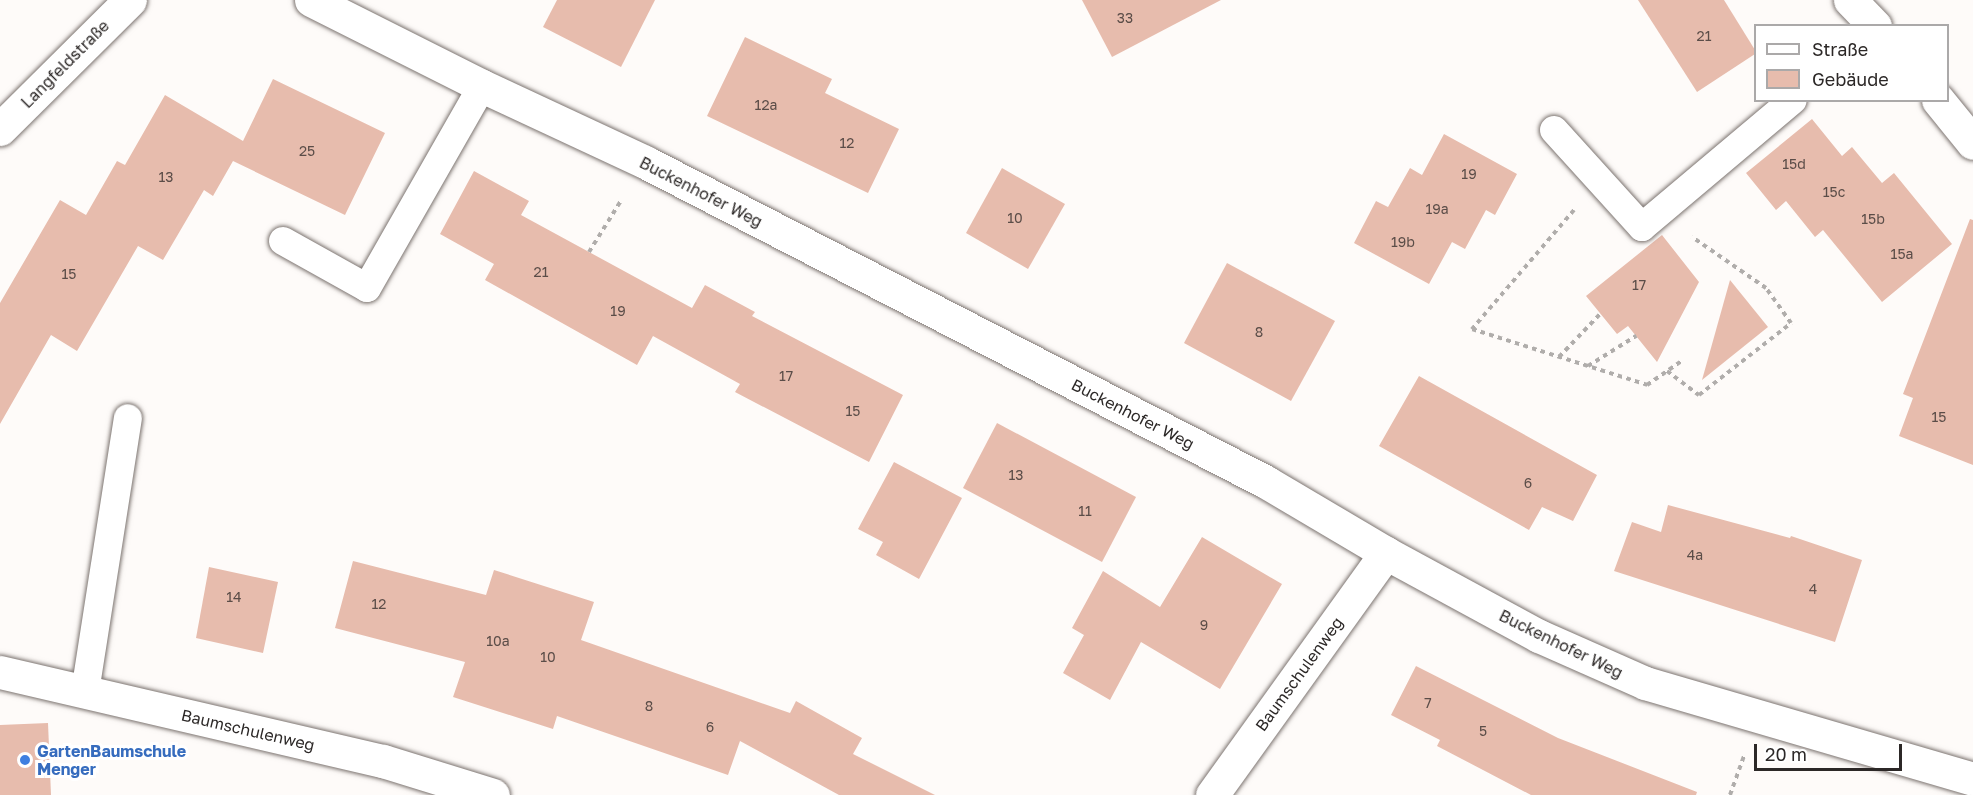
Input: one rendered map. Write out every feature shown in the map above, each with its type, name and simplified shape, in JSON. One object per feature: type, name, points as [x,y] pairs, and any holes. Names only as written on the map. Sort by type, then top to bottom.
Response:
[{"type":"street","name":"Langfeldstraße","points":[[0,129],[130,0]]},
{"type":"street","name":"Buckenhofer Weg","points":[[311,0],[482,86],[645,162],[1266,482],[1386,553],[1539,636],[1645,683],[1973,779]]},
{"type":"street","points":[[1850,0],[1873,24]]},
{"type":"street","points":[[1940,102],[1973,143]]},
{"type":"street","name":"Baumschulenweg","points":[[1212,795],[1386,553]]},
{"type":"street","name":"Baumschulenweg","points":[[0,672],[384,762],[494,795]]},
{"type":"lane","points":[[283,241],[367,288],[482,86]]},
{"type":"lane","points":[[1554,130],[1642,227],[1791,102]]},
{"type":"lane","points":[[85,692],[128,418]]},
{"type":"path","points":[[590,252],[645,162]]},
{"type":"path","points":[[1600,180],[1472,329],[1647,385],[1683,360]]},
{"type":"path","points":[[1658,213],[1766,288],[1791,323],[1699,395],[1668,370]]},
{"type":"path","points":[[1559,357],[1600,314]]},
{"type":"path","points":[[1587,366],[1636,336]]},
{"type":"building","points":[[557,0],[655,0],[621,67],[543,27]]},
{"type":"building","points":[[1082,0],[1221,0],[1112,57]]},
{"type":"building","points":[[1638,0],[1724,0],[1754,48],[1754,55],[1697,92]]},
{"type":"building","points":[[745,37],[832,79],[825,93],[899,129],[868,193],[707,116]]},
{"type":"building","points":[[273,79],[385,133],[345,215],[233,161],[213,196],[204,190],[163,260],[138,246],[77,351],[51,335],[0,424],[0,303],[60,200],[86,215],[117,161],[125,165],[165,95],[243,141]]},
{"type":"building","points":[[1812,119],[1842,156],[1852,147],[1882,183],[1894,173],[1952,244],[1882,302],[1823,230],[1815,237],[1786,201],[1776,210],[1746,173]]},
{"type":"building","points":[[1444,134],[1517,174],[1495,215],[1486,210],[1465,249],[1452,242],[1429,284],[1354,243],[1376,201],[1388,207],[1410,168],[1422,175]]},
{"type":"building","points":[[1002,168],[1065,204],[1028,269],[966,233]]},
{"type":"building","points":[[474,171],[529,201],[521,215],[692,308],[705,285],[755,312],[752,316],[903,395],[869,462],[735,392],[740,384],[653,336],[637,365],[485,280],[494,264],[440,234]]},
{"type":"building","points":[[1970,219],[1973,220],[1973,465],[1899,436],[1913,398],[1903,394]]},
{"type":"building","points":[[1662,235],[1699,282],[1657,362],[1628,326],[1617,334],[1586,296]]},
{"type":"building","points":[[1227,263],[1335,321],[1291,401],[1184,343]]},
{"type":"building","points":[[1730,280],[1768,327],[1702,380]]},
{"type":"building","points":[[1419,376],[1597,475],[1573,521],[1542,507],[1529,530],[1379,446]]},
{"type":"building","points":[[997,423],[1136,497],[1102,562],[963,488]]},
{"type":"building","points":[[894,462],[962,498],[919,579],[876,555],[883,542],[858,529]]},
{"type":"building","points":[[1668,505],[1790,538],[1791,536],[1862,560],[1835,642],[1614,571],[1632,522],[1661,532]]},
{"type":"building","points":[[1202,537],[1282,584],[1220,689],[1141,642],[1110,700],[1063,673],[1084,635],[1072,628],[1103,571],[1160,607]]},
{"type":"building","points":[[353,561],[486,595],[494,570],[594,602],[581,640],[790,713],[796,701],[862,738],[853,754],[935,795],[839,795],[740,741],[728,775],[557,716],[553,729],[453,697],[465,662],[335,628]]},
{"type":"building","points":[[209,567],[278,582],[263,653],[196,638]]},
{"type":"building","points":[[1416,666],[1558,738],[1697,792],[1696,795],[1531,795],[1437,746],[1440,740],[1391,715]]},
{"type":"building","name":"GartenBaumschule Menger","points":[[48,723],[51,795],[0,795],[0,725]]},
{"type":"place","name":"GartenBaumschule Menger","points":[[25,760]]}]
